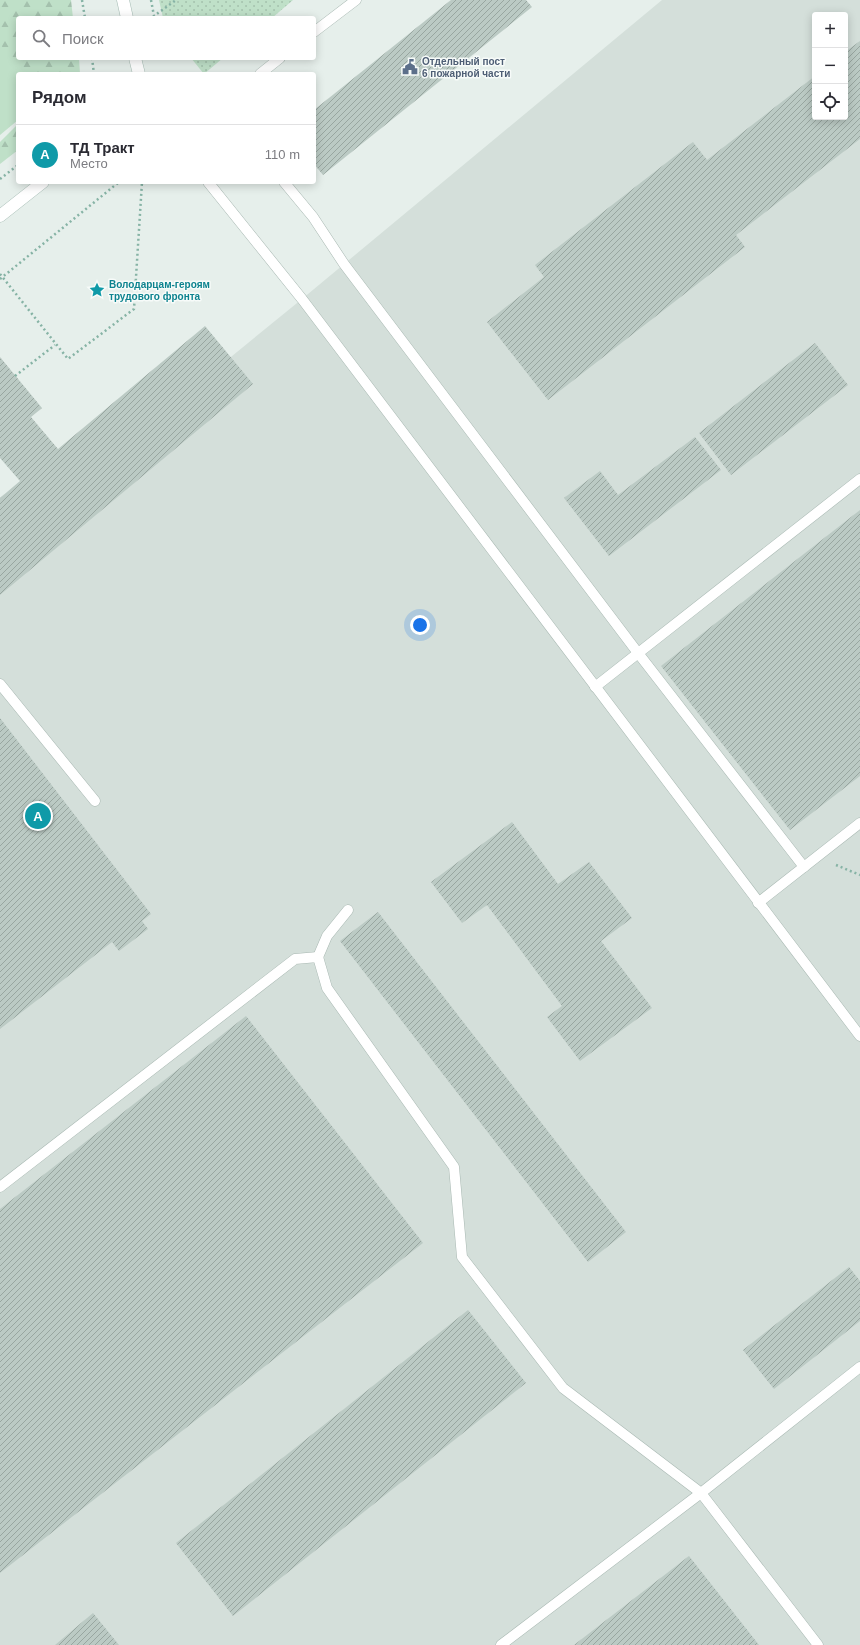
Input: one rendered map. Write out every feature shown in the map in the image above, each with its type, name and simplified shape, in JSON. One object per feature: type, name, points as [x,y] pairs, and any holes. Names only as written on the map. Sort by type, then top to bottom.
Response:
[{"type":"street","points":[[123,0],[127,16]]},
{"type":"street","points":[[136,60],[138,72]]},
{"type":"street","points":[[0,216],[40,184]]},
{"type":"lane","points":[[316,30],[356,0]]},
{"type":"lane","points":[[262,72],[278,60]]},
{"type":"lane","points":[[210,184],[302,299],[860,1036]]},
{"type":"lane","points":[[286,184],[313,217],[344,264],[638,653],[804,866]]},
{"type":"lane","points":[[595,687],[860,479]]},
{"type":"lane","points":[[0,684],[95,801]]},
{"type":"lane","points":[[758,902],[860,823]]},
{"type":"lane","points":[[348,910],[327,936],[318,957],[327,988],[454,1167],[462,1257],[563,1388],[701,1493],[818,1645]]},
{"type":"lane","points":[[0,1187],[295,959],[318,957]]},
{"type":"lane","points":[[501,1645],[701,1493],[860,1367]]},
{"type":"path","points":[[82,0],[85,16]]},
{"type":"path","points":[[151,0],[154,16],[176,0]]},
{"type":"path","points":[[92,60],[94,72]]},
{"type":"path","points":[[0,179],[16,167]]},
{"type":"path","points":[[117,184],[1,277],[68,360],[134,309],[142,184]]},
{"type":"path","points":[[15,376],[55,344]]},
{"type":"shaded area","points":[[662,0],[860,0],[860,1645],[0,1645],[0,545],[302,299]]},
{"type":"green space","points":[[0,0],[71,0],[73,16],[16,16],[16,60],[79,60],[80,72],[16,72],[0,58]]},
{"type":"green space","points":[[159,0],[293,0],[274,16],[163,16]]},
{"type":"green space","points":[[0,44],[23,72],[16,72],[16,122],[0,135]]},
{"type":"green space","points":[[193,60],[221,60],[206,72],[202,72]]},
{"type":"green space","points":[[16,126],[16,152],[0,164],[0,142]]},
{"type":"building","points":[[451,0],[526,0],[532,7],[323,175],[316,166],[316,108]]},
{"type":"building","points":[[860,41],[860,139],[736,235],[745,247],[548,400],[487,322],[544,277],[535,265],[693,142],[707,160],[812,78],[812,120],[848,120],[848,50]]},
{"type":"building","points":[[205,326],[253,384],[0,595],[0,498],[20,481],[0,458],[0,357],[42,408],[31,417],[58,449]]},
{"type":"building","points":[[815,343],[848,385],[731,475],[699,433]]},
{"type":"building","points":[[695,437],[721,470],[609,556],[564,498],[600,471],[618,495]]},
{"type":"building","points":[[860,510],[860,776],[790,830],[661,666]]},
{"type":"building","points":[[0,718],[151,914],[142,921],[148,929],[119,951],[112,942],[0,1029]]},
{"type":"building","points":[[512,822],[558,884],[589,862],[632,918],[601,941],[652,1008],[580,1061],[547,1017],[562,1006],[487,905],[462,923],[431,882]]},
{"type":"building","points":[[378,912],[626,1232],[588,1262],[340,941]]},
{"type":"building","points":[[246,1016],[423,1243],[0,1573],[0,1209]]},
{"type":"building","points":[[849,1267],[860,1281],[860,1321],[774,1389],[743,1350]]},
{"type":"building","points":[[468,1310],[526,1383],[233,1616],[176,1543]]},
{"type":"building","points":[[689,1556],[759,1645],[574,1645]]},
{"type":"building","points":[[93,1613],[119,1645],[55,1645]]},
{"type":"place","name":"Отдельный пост 6 пожарной части","points":[[410,67]]},
{"type":"place","name":"Володарцам-героям трудового фронта","points":[[97,290]]},
{"type":"place","name":"ТД Тракт","points":[[38,816]]}]
